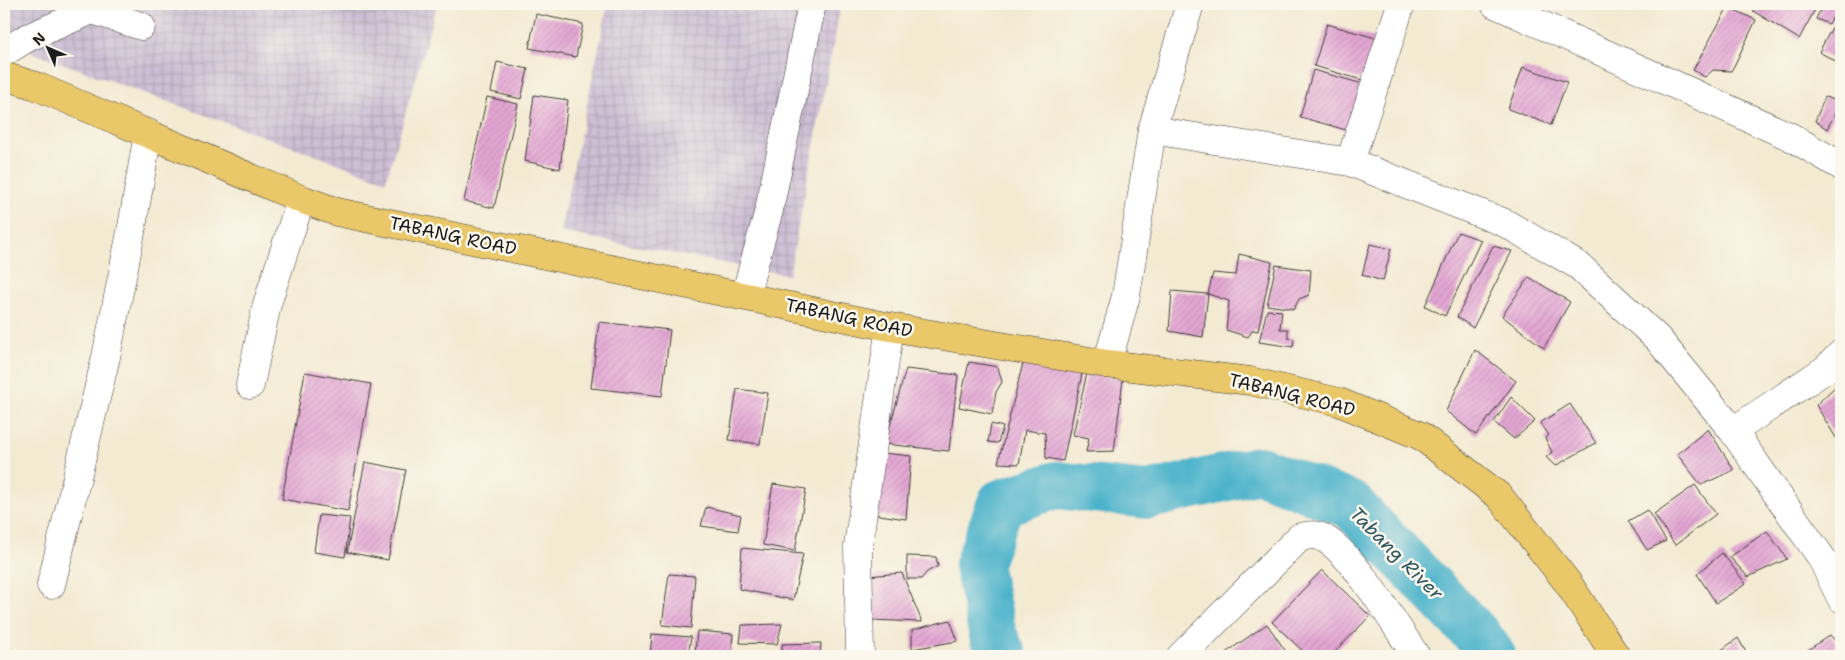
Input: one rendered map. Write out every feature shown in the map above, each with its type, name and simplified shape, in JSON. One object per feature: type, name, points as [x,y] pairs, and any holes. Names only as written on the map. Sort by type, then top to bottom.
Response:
[{"type":"main road","name":"TABANG ROAD","points":[[4,76],[36,86],[302,199],[337,212],[890,327],[1107,364],[1250,381],[1339,402],[1421,436],[1499,496],[1568,583],[1616,656]]},
{"type":"street","points":[[745,296],[769,210],[812,4]]},
{"type":"street","points":[[1107,364],[1126,296],[1152,130],[1190,4]]},
{"type":"street","points":[[1350,162],[1401,4]]},
{"type":"street","points":[[1495,4],[1791,137],[1841,166]]},
{"type":"street","points":[[4,52],[27,38],[94,7],[141,26]]},
{"type":"street","points":[[1152,130],[1350,162],[1505,223],[1579,266],[1658,339],[1831,552],[1841,598]]},
{"type":"street","points":[[51,585],[106,357],[148,133]]},
{"type":"street","points":[[250,385],[267,304],[302,199]]},
{"type":"street","points":[[860,656],[858,546],[890,327]]},
{"type":"street","points":[[1733,431],[1826,369],[1841,354]]},
{"type":"street","points":[[1181,656],[1300,537],[1318,535],[1337,546],[1354,565],[1416,656]]},
{"type":"shaded area","points":[[5,4],[437,4],[386,181],[4,42]]},
{"type":"shaded area","points":[[608,4],[841,4],[789,275],[560,232]]},
{"type":"building","points":[[1757,4],[1818,4],[1799,39],[1753,11]]},
{"type":"building","points":[[1823,4],[1840,4],[1829,24],[1816,19]]},
{"type":"building","points":[[1728,7],[1756,20],[1731,71],[1713,70],[1705,77],[1693,70]]},
{"type":"building","points":[[1841,11],[1841,64],[1819,52]]},
{"type":"building","points":[[536,14],[583,24],[576,57],[529,48]]},
{"type":"building","points":[[1327,24],[1382,40],[1369,82],[1314,66]]},
{"type":"building","points":[[497,62],[528,69],[521,99],[491,92]]},
{"type":"building","points":[[1523,67],[1567,82],[1551,125],[1508,109]]},
{"type":"building","points":[[1313,70],[1370,86],[1357,133],[1300,117]]},
{"type":"building","points":[[534,95],[568,100],[560,169],[525,161]]},
{"type":"building","points":[[487,97],[518,104],[494,208],[464,201]]},
{"type":"building","points":[[1825,97],[1841,102],[1827,129],[1815,121]]},
{"type":"building","points":[[1458,232],[1481,240],[1445,316],[1425,306]]},
{"type":"building","points":[[1370,244],[1391,249],[1383,281],[1362,275]]},
{"type":"building","points":[[1493,246],[1512,251],[1473,328],[1457,317]]},
{"type":"building","points":[[1239,254],[1272,262],[1258,331],[1253,330],[1248,337],[1226,330],[1229,301],[1208,294],[1213,273],[1236,275]]},
{"type":"building","points":[[1276,265],[1311,270],[1309,295],[1299,299],[1294,309],[1267,305]]},
{"type":"building","points":[[1529,277],[1570,302],[1544,348],[1502,316]]},
{"type":"building","points":[[1172,291],[1208,294],[1203,337],[1169,331]]},
{"type":"building","points":[[1267,310],[1282,311],[1280,329],[1288,329],[1288,338],[1294,339],[1293,347],[1259,342]]},
{"type":"building","points":[[599,322],[670,330],[662,396],[591,388]]},
{"type":"building","points":[[1475,350],[1516,381],[1476,435],[1446,411]]},
{"type":"building","points":[[1024,359],[1083,369],[1063,461],[1046,458],[1045,433],[1025,430],[1019,464],[998,463]]},
{"type":"building","points":[[969,362],[998,367],[1002,382],[996,392],[992,414],[959,407]]},
{"type":"building","points":[[906,369],[958,375],[949,451],[885,444]]},
{"type":"building","points":[[305,372],[371,384],[348,511],[282,499]]},
{"type":"building","points":[[1087,373],[1123,379],[1114,451],[1086,452],[1089,438],[1073,435]]},
{"type":"building","points":[[1839,383],[1841,387],[1841,446],[1816,405]]},
{"type":"building","points":[[737,389],[768,393],[760,444],[729,440]]},
{"type":"building","points":[[1511,397],[1535,421],[1514,439],[1494,422]]},
{"type":"building","points":[[1570,404],[1596,443],[1555,466],[1546,457],[1552,452],[1545,438],[1549,435],[1540,423]]},
{"type":"building","points":[[991,424],[1003,427],[998,443],[988,442]]},
{"type":"building","points":[[1708,429],[1734,470],[1701,485],[1677,454]]},
{"type":"building","points":[[883,453],[911,456],[906,519],[873,514]]},
{"type":"building","points":[[365,462],[406,470],[388,560],[347,552]]},
{"type":"building","points":[[773,484],[806,489],[795,551],[763,545]]},
{"type":"building","points":[[1695,485],[1716,514],[1675,545],[1654,514]]},
{"type":"building","points":[[706,507],[741,515],[738,531],[701,526]]},
{"type":"building","points":[[1647,510],[1666,541],[1647,550],[1628,521]]},
{"type":"building","points":[[319,515],[350,518],[345,557],[314,552]]},
{"type":"building","points":[[1767,531],[1787,559],[1748,577],[1730,557]]},
{"type":"building","points":[[742,548],[803,554],[793,600],[739,589]]},
{"type":"building","points":[[1722,553],[1746,584],[1716,603],[1697,574]]},
{"type":"building","points":[[907,556],[936,557],[938,566],[927,572],[921,579],[907,579]]},
{"type":"building","points":[[1322,570],[1370,616],[1331,656],[1308,656],[1272,622]]},
{"type":"building","points":[[902,573],[922,622],[870,620],[867,576]]},
{"type":"building","points":[[669,574],[695,576],[691,628],[662,625]]},
{"type":"building","points":[[950,620],[958,641],[912,649],[912,630]]},
{"type":"building","points":[[782,624],[777,644],[740,643],[742,625]]},
{"type":"building","points":[[1267,624],[1289,656],[1221,656]]},
{"type":"building","points":[[697,631],[733,634],[731,656],[695,656]]},
{"type":"building","points":[[652,634],[691,637],[688,656],[650,656]]},
{"type":"building","points":[[1830,635],[1841,647],[1841,656],[1799,656]]},
{"type":"building","points":[[1738,638],[1748,656],[1713,656]]},
{"type":"building","points":[[821,643],[820,656],[782,656],[782,644]]},
{"type":"waterway","name":"Tabang River","points":[[1003,656],[993,635],[978,565],[1001,503],[1056,485],[1148,495],[1259,470],[1351,505],[1479,637],[1492,656]]}]
